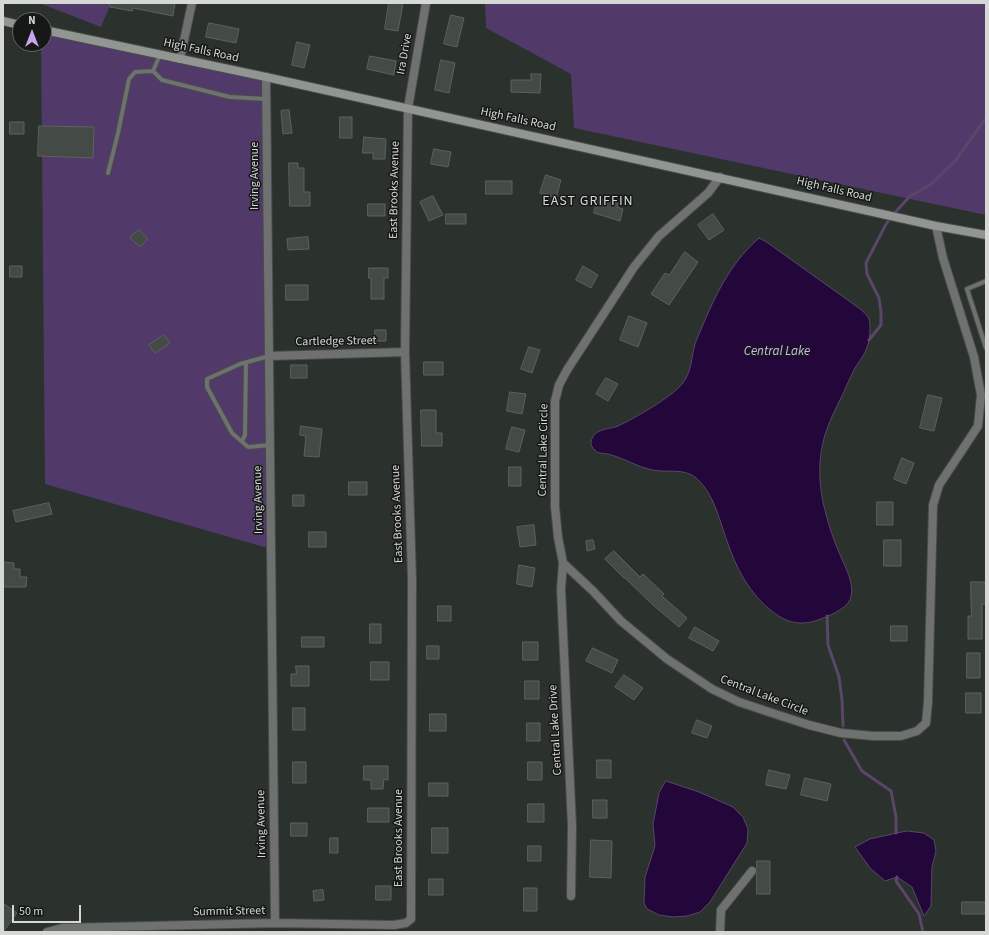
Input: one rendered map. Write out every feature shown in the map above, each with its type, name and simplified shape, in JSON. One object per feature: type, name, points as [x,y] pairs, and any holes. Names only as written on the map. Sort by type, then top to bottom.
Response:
[{"type":"street","points":[[180,59],[192,3]]},
{"type":"street","name":"Ira Drive","points":[[408,108],[426,3]]},
{"type":"street","name":"High Falls Road","points":[[52,32],[408,108],[936,226],[986,235]]},
{"type":"street","name":"Irving Avenue","points":[[266,77],[275,923]]},
{"type":"street","name":"East Brooks Avenue","points":[[408,108],[405,352],[412,579],[410,919]]},
{"type":"street","name":"Central Lake Circle","points":[[720,177],[708,193],[659,236],[634,267],[566,370],[559,385],[555,401],[555,507],[563,564],[621,621],[668,659],[712,689],[739,702],[809,725],[841,733],[873,736],[901,736],[917,731],[926,723],[928,702],[933,505],[939,485],[978,426],[983,386],[943,258],[936,226]]},
{"type":"street","name":"Cartledge Street","points":[[269,356],[405,352]]},
{"type":"street","name":"Central Lake Drive","points":[[563,564],[561,589],[572,826],[570,896]]},
{"type":"street","points":[[720,932],[721,910],[752,871]]},
{"type":"street","name":"Summit Street","points":[[47,932],[62,928],[275,923],[394,925],[406,923],[410,919]]},
{"type":"lane","points":[[153,71],[161,55]]},
{"type":"lane","points":[[108,173],[129,79],[135,72],[153,71],[162,80],[230,97],[267,99]]},
{"type":"lane","points":[[986,281],[967,289],[986,348]]},
{"type":"lane","points":[[269,356],[246,362],[207,379],[208,387],[232,434],[248,447],[270,445]]},
{"type":"lane","points":[[242,442],[245,435],[246,362]]},
{"type":"shaded area","points":[[39,3],[111,3],[101,27]]},
{"type":"shaded area","points":[[485,3],[986,3],[986,215],[574,128],[571,74],[486,28]]},
{"type":"shaded area","points":[[52,36],[265,80],[271,549],[45,484],[41,52],[52,52]]},
{"type":"water","name":"Central Lake","points":[[759,238],[858,307],[867,315],[870,321],[868,345],[865,353],[853,371],[830,421],[824,439],[820,460],[820,482],[823,503],[828,523],[852,588],[850,600],[845,606],[831,615],[806,623],[789,621],[778,616],[757,598],[739,571],[711,498],[702,483],[695,477],[690,474],[675,471],[658,471],[647,469],[614,456],[598,452],[592,447],[591,443],[593,437],[598,432],[618,426],[642,413],[670,395],[682,384],[688,375],[697,340],[718,292],[729,272],[750,246]]},
{"type":"water","points":[[666,781],[699,792],[733,807],[743,817],[748,829],[747,843],[710,902],[700,912],[687,916],[673,917],[659,915],[647,909],[644,903],[645,877],[655,846],[653,824],[659,793]]},
{"type":"water","points":[[907,831],[924,833],[934,840],[936,851],[932,867],[931,906],[924,916],[912,887],[897,877],[885,881],[870,868],[855,847],[870,839]]},
{"type":"building","points":[[110,3],[175,3],[173,16],[133,8],[132,11],[110,7]]},
{"type":"building","points":[[389,3],[403,3],[398,31],[385,29]]},
{"type":"building","points":[[451,15],[464,18],[457,47],[444,44]]},
{"type":"building","points":[[209,23],[239,29],[236,43],[206,37]]},
{"type":"building","points":[[297,42],[310,45],[304,68],[292,65]]},
{"type":"building","points":[[370,56],[396,61],[394,75],[367,69]]},
{"type":"building","points":[[441,60],[455,63],[449,93],[435,90]]},
{"type":"building","points":[[531,74],[541,74],[540,93],[511,92],[511,80],[531,80]]},
{"type":"building","points":[[289,110],[292,133],[283,134],[281,111]]},
{"type":"building","points":[[340,117],[352,117],[352,138],[340,138]]},
{"type":"building","points":[[10,122],[24,122],[24,134],[10,134]]},
{"type":"building","points":[[39,126],[94,127],[93,158],[38,156]]},
{"type":"building","points":[[364,137],[386,139],[385,159],[373,159],[373,153],[363,153]]},
{"type":"building","points":[[434,149],[451,152],[448,167],[431,164]]},
{"type":"building","points":[[289,163],[298,163],[298,168],[304,168],[304,192],[310,192],[310,206],[290,206]]},
{"type":"building","points":[[546,175],[561,180],[556,198],[540,193]]},
{"type":"building","points":[[486,181],[512,181],[512,194],[486,194]]},
{"type":"building","points":[[433,196],[443,215],[429,221],[420,202]]},
{"type":"building","points":[[598,198],[618,203],[617,207],[623,209],[620,221],[594,213]]},
{"type":"building","points":[[368,204],[385,204],[385,216],[368,216]]},
{"type":"building","points":[[446,214],[466,214],[466,224],[446,224]]},
{"type":"building","points":[[713,214],[724,230],[709,240],[698,225]]},
{"type":"building","points":[[139,230],[148,239],[140,247],[130,238]]},
{"type":"building","points":[[308,237],[309,249],[288,250],[287,239]]},
{"type":"building","points":[[685,252],[698,262],[669,305],[651,294],[665,273],[669,275]]},
{"type":"building","points":[[10,266],[22,266],[22,277],[10,277]]},
{"type":"building","points":[[583,266],[598,275],[591,288],[576,280]]},
{"type":"building","points":[[369,268],[388,268],[388,278],[384,278],[384,299],[371,299],[371,278],[369,278]]},
{"type":"building","points":[[286,285],[308,285],[308,300],[286,300]]},
{"type":"building","points":[[629,316],[647,323],[638,347],[620,340]]},
{"type":"building","points":[[375,330],[386,330],[386,341],[375,341]]},
{"type":"building","points":[[164,335],[170,343],[155,353],[149,345]]},
{"type":"building","points":[[529,347],[540,350],[532,373],[521,369]]},
{"type":"building","points":[[424,362],[443,362],[443,375],[424,375]]},
{"type":"building","points":[[291,365],[307,365],[307,378],[291,378]]},
{"type":"building","points":[[606,378],[618,384],[608,401],[596,394]]},
{"type":"building","points":[[510,392],[526,394],[522,414],[507,411]]},
{"type":"building","points":[[928,395],[942,398],[934,431],[920,428]]},
{"type":"building","points":[[421,410],[436,410],[436,433],[442,433],[442,446],[422,446]]},
{"type":"building","points":[[301,426],[322,429],[319,457],[304,456],[306,436],[300,435]]},
{"type":"building","points":[[512,427],[525,430],[519,452],[506,449]]},
{"type":"building","points":[[902,458],[914,463],[906,484],[894,479]]},
{"type":"building","points":[[509,467],[521,467],[521,486],[509,486]]},
{"type":"building","points":[[349,482],[367,482],[367,495],[349,495]]},
{"type":"building","points":[[293,495],[304,495],[304,506],[293,506]]},
{"type":"building","points":[[877,502],[893,502],[893,525],[877,525]]},
{"type":"building","points":[[49,503],[52,514],[16,522],[13,511]]},
{"type":"building","points":[[534,525],[536,545],[520,547],[517,527]]},
{"type":"building","points":[[309,532],[326,532],[326,547],[309,547]]},
{"type":"building","points":[[593,540],[595,549],[587,551],[586,541]]},
{"type":"building","points":[[884,540],[901,540],[901,566],[884,566]]},
{"type":"building","points":[[614,551],[640,577],[643,574],[664,594],[662,596],[687,618],[679,627],[653,605],[605,559]]},
{"type":"building","points":[[3,562],[14,563],[14,569],[20,569],[20,577],[27,577],[26,587],[4,587]]},
{"type":"building","points":[[519,565],[535,568],[532,587],[517,584]]},
{"type":"building","points":[[971,582],[986,582],[986,604],[982,604],[982,639],[968,639],[968,616],[971,616]]},
{"type":"building","points":[[438,606],[451,606],[451,621],[438,621]]},
{"type":"building","points":[[370,624],[381,624],[381,643],[370,643]]},
{"type":"building","points":[[891,626],[907,626],[907,641],[891,641]]},
{"type":"building","points":[[695,627],[719,641],[713,651],[689,638]]},
{"type":"building","points":[[302,637],[324,637],[324,647],[302,647]]},
{"type":"building","points":[[523,642],[538,642],[538,660],[523,660]]},
{"type":"building","points":[[427,646],[439,646],[439,659],[427,659]]},
{"type":"building","points":[[593,648],[618,660],[612,673],[586,661]]},
{"type":"building","points":[[967,653],[980,653],[980,678],[967,678]]},
{"type":"building","points":[[371,662],[389,662],[389,680],[371,680]]},
{"type":"building","points":[[296,666],[309,666],[309,686],[291,686],[291,674],[296,674]]},
{"type":"building","points":[[624,675],[643,688],[634,700],[615,687]]},
{"type":"building","points":[[525,681],[539,681],[539,699],[525,699]]},
{"type":"building","points":[[966,693],[981,693],[981,713],[966,713]]},
{"type":"building","points":[[293,708],[305,708],[305,730],[293,730]]},
{"type":"building","points":[[430,714],[446,714],[446,731],[430,731]]},
{"type":"building","points":[[697,720],[712,726],[707,738],[692,733]]},
{"type":"building","points":[[527,723],[540,723],[540,741],[527,741]]},
{"type":"building","points":[[597,760],[611,760],[611,778],[597,778]]},
{"type":"building","points":[[293,762],[306,762],[306,783],[293,783]]},
{"type":"building","points":[[528,762],[542,762],[542,780],[528,780]]},
{"type":"building","points":[[364,766],[388,766],[388,780],[384,779],[383,789],[371,789],[371,780],[364,780]]},
{"type":"building","points":[[769,770],[790,775],[786,789],[766,785]]},
{"type":"building","points":[[805,778],[831,784],[827,801],[801,795]]},
{"type":"building","points":[[429,783],[448,783],[448,796],[429,796]]},
{"type":"building","points":[[593,800],[607,800],[607,818],[593,818]]},
{"type":"building","points":[[528,804],[544,804],[544,822],[528,822]]},
{"type":"building","points":[[368,808],[389,808],[389,822],[368,822]]},
{"type":"building","points":[[291,823],[307,823],[307,836],[291,836]]},
{"type":"building","points":[[432,828],[448,828],[448,853],[432,853]]},
{"type":"building","points":[[330,838],[338,838],[338,853],[330,853]]},
{"type":"building","points":[[591,840],[612,841],[611,878],[590,877]]},
{"type":"building","points":[[528,846],[541,846],[541,861],[528,861]]},
{"type":"building","points":[[757,861],[770,861],[770,894],[757,894]]},
{"type":"building","points":[[429,879],[443,879],[443,895],[429,895]]},
{"type":"building","points":[[376,886],[391,886],[391,900],[376,900]]},
{"type":"building","points":[[524,888],[537,888],[537,911],[524,911]]},
{"type":"building","points":[[323,890],[324,900],[314,901],[313,891]]},
{"type":"building","points":[[962,902],[986,902],[986,914],[962,914]]},
{"type":"building","points":[[3,903],[17,913],[3,932]]},
{"type":"waterway","points":[[869,340],[881,325],[881,312],[879,298],[867,274],[866,263],[885,226],[890,218],[910,196],[930,185],[955,161],[986,118]]},
{"type":"waterway","points":[[827,616],[828,645],[839,677],[843,726]]},
{"type":"waterway","points":[[844,740],[862,771],[891,791],[896,817],[896,833]]},
{"type":"waterway","points":[[897,877],[896,881],[919,914],[923,932]]},
{"type":"district","name":"EAST GRIFFIN","points":[[588,202]]}]
